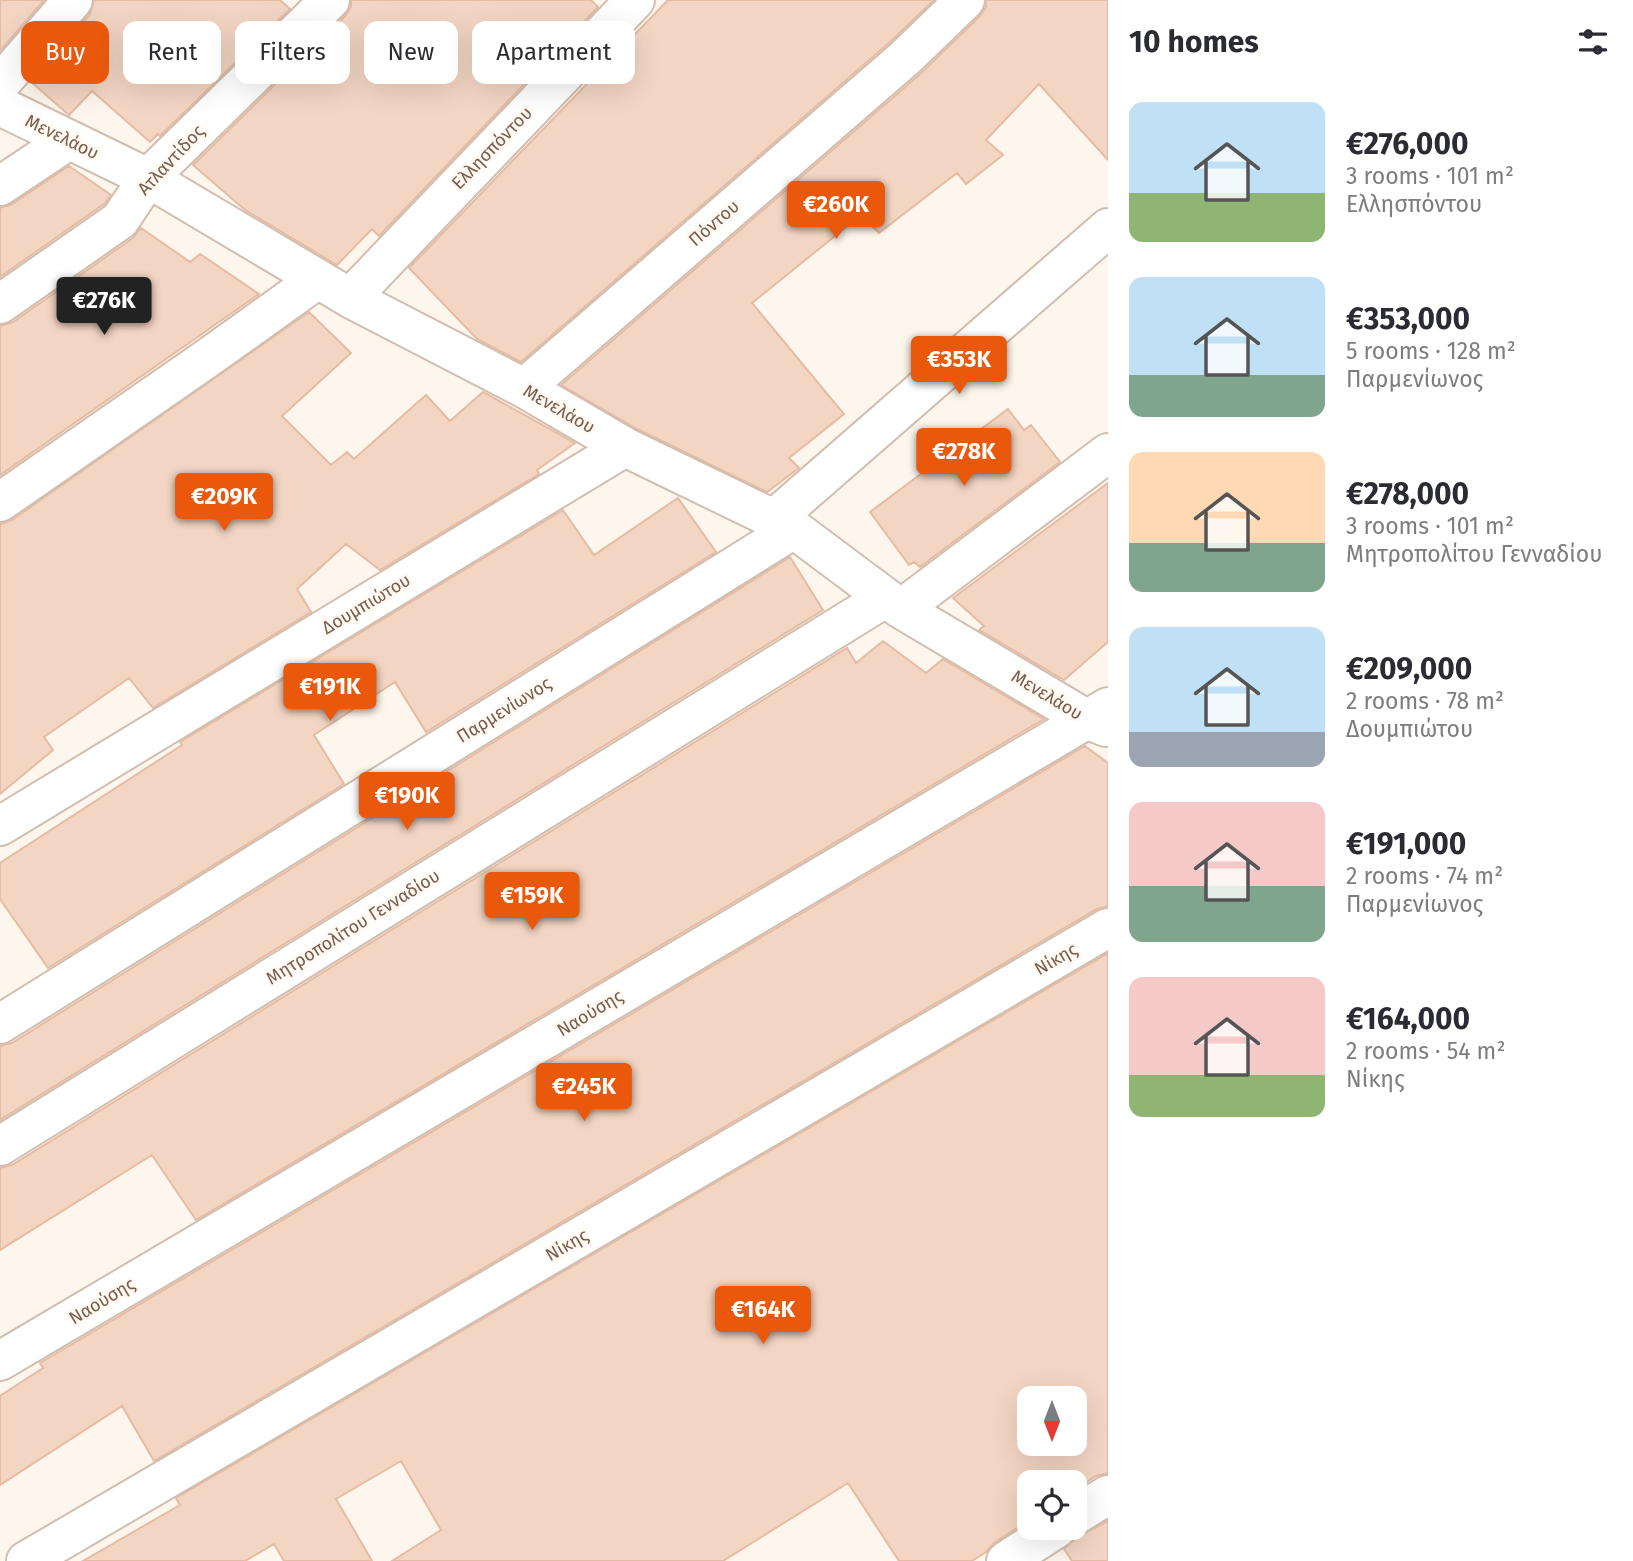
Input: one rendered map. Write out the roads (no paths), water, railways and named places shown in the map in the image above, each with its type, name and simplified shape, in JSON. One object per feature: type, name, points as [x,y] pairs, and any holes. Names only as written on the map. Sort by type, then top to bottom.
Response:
[{"type":"street","points":[[0,84],[73,0]]},
{"type":"street","name":"Ατλαντίδος","points":[[0,304],[120,220],[148,178],[330,0]]},
{"type":"street","name":"Ελλησπόντου","points":[[0,502],[209,357],[334,288],[635,0]]},
{"type":"street","name":"Πόντου","points":[[524,388],[905,58],[965,0]]},
{"type":"street","name":"Μενελάου","points":[[0,106],[148,178],[334,288],[524,388],[625,447],[784,524],[893,603],[1101,718]]},
{"type":"street","points":[[0,186],[69,140]]},
{"type":"street","name":"Παρμενίωνος","points":[[0,1024],[784,524],[1108,228]]},
{"type":"street","name":"Δουμπιώτου","points":[[0,826],[625,447]]},
{"type":"street","name":"Μητροπολίτου Γενναδίου","points":[[0,1146],[893,603],[1108,453]]},
{"type":"street","name":"Ναούσης","points":[[0,1361],[1101,718]]},
{"type":"street","name":"Νίκης","points":[[26,1561],[1108,928]]},
{"type":"street","points":[[1087,1508],[1108,1495]]},
{"type":"street","points":[[1006,1561],[1038,1540]]}]
